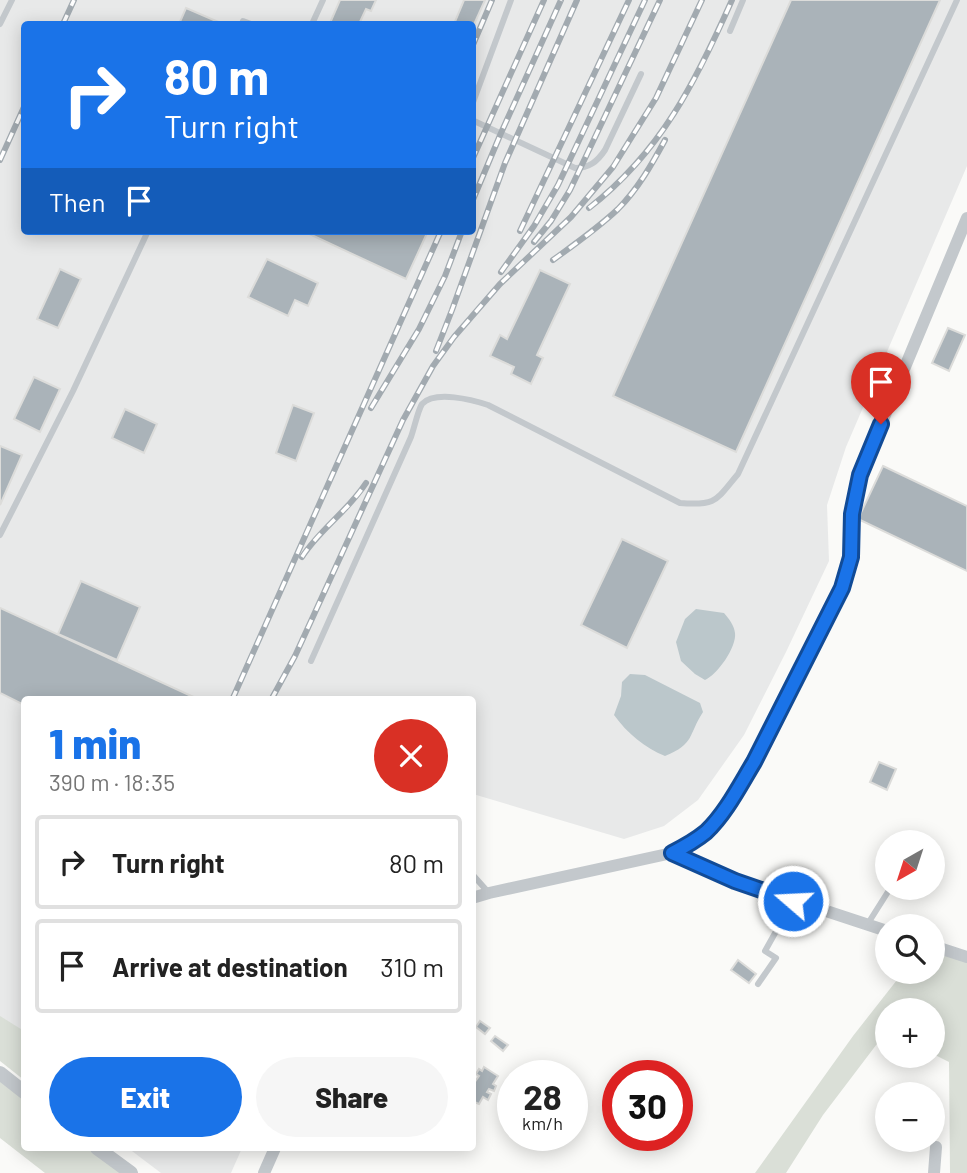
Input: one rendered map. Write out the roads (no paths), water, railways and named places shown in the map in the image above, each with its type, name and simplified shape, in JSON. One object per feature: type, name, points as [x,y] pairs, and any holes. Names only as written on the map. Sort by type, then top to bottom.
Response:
[{"type":"street","points":[[476,897],[672,853],[690,844],[708,830],[723,810],[754,762],[842,588],[851,557],[852,514],[860,475],[967,218]]},
{"type":"street","points":[[672,853],[735,881],[875,927]]},
{"type":"street","points":[[945,950],[967,957]]},
{"type":"street","points":[[0,1073],[21,1090]]},
{"type":"street","points":[[101,1151],[131,1173]]},
{"type":"street","points":[[264,1173],[274,1151]]},
{"type":"street","points":[[934,1173],[936,1152]]},
{"type":"lane","points":[[0,24],[12,0]]},
{"type":"lane","points":[[313,21],[323,0]]},
{"type":"lane","points":[[476,94],[511,0]]},
{"type":"lane","points":[[730,31],[743,0]]},
{"type":"lane","points":[[310,661],[411,437],[422,405],[435,397],[471,400],[488,405],[680,503],[702,505],[717,499],[738,474],[957,0]]},
{"type":"lane","points":[[476,122],[575,169],[588,167],[600,158],[605,150],[641,74]]},
{"type":"lane","points":[[0,535],[73,391],[146,235]]},
{"type":"lane","points":[[476,878],[489,893]]},
{"type":"lane","points":[[867,925],[883,900]]},
{"type":"lane","points":[[758,984],[776,958],[765,951],[793,901]]},
{"type":"railway","points":[[64,21],[74,0]]},
{"type":"railway","points":[[476,38],[492,0]]},
{"type":"railway","points":[[476,151],[544,0]]},
{"type":"railway","points":[[476,192],[561,0]]},
{"type":"railway","points":[[436,351],[505,163],[577,0]]},
{"type":"railway","points":[[520,231],[629,0]]},
{"type":"railway","points":[[501,272],[534,226],[558,185],[645,0]]},
{"type":"railway","points":[[534,242],[570,190],[660,0]]},
{"type":"railway","points":[[273,696],[295,656],[403,420],[433,366],[500,284],[571,217],[613,167],[656,98],[702,0]]},
{"type":"railway","points":[[589,208],[637,163],[674,113],[705,59],[732,0]]},
{"type":"railway","points":[[0,160],[21,114]]},
{"type":"railway","points":[[553,260],[618,209],[644,176],[665,140]]},
{"type":"railway","points":[[234,696],[439,235]]},
{"type":"railway","points":[[371,408],[419,329],[445,276],[460,235]]},
{"type":"railway","points":[[302,557],[366,483]]}]
